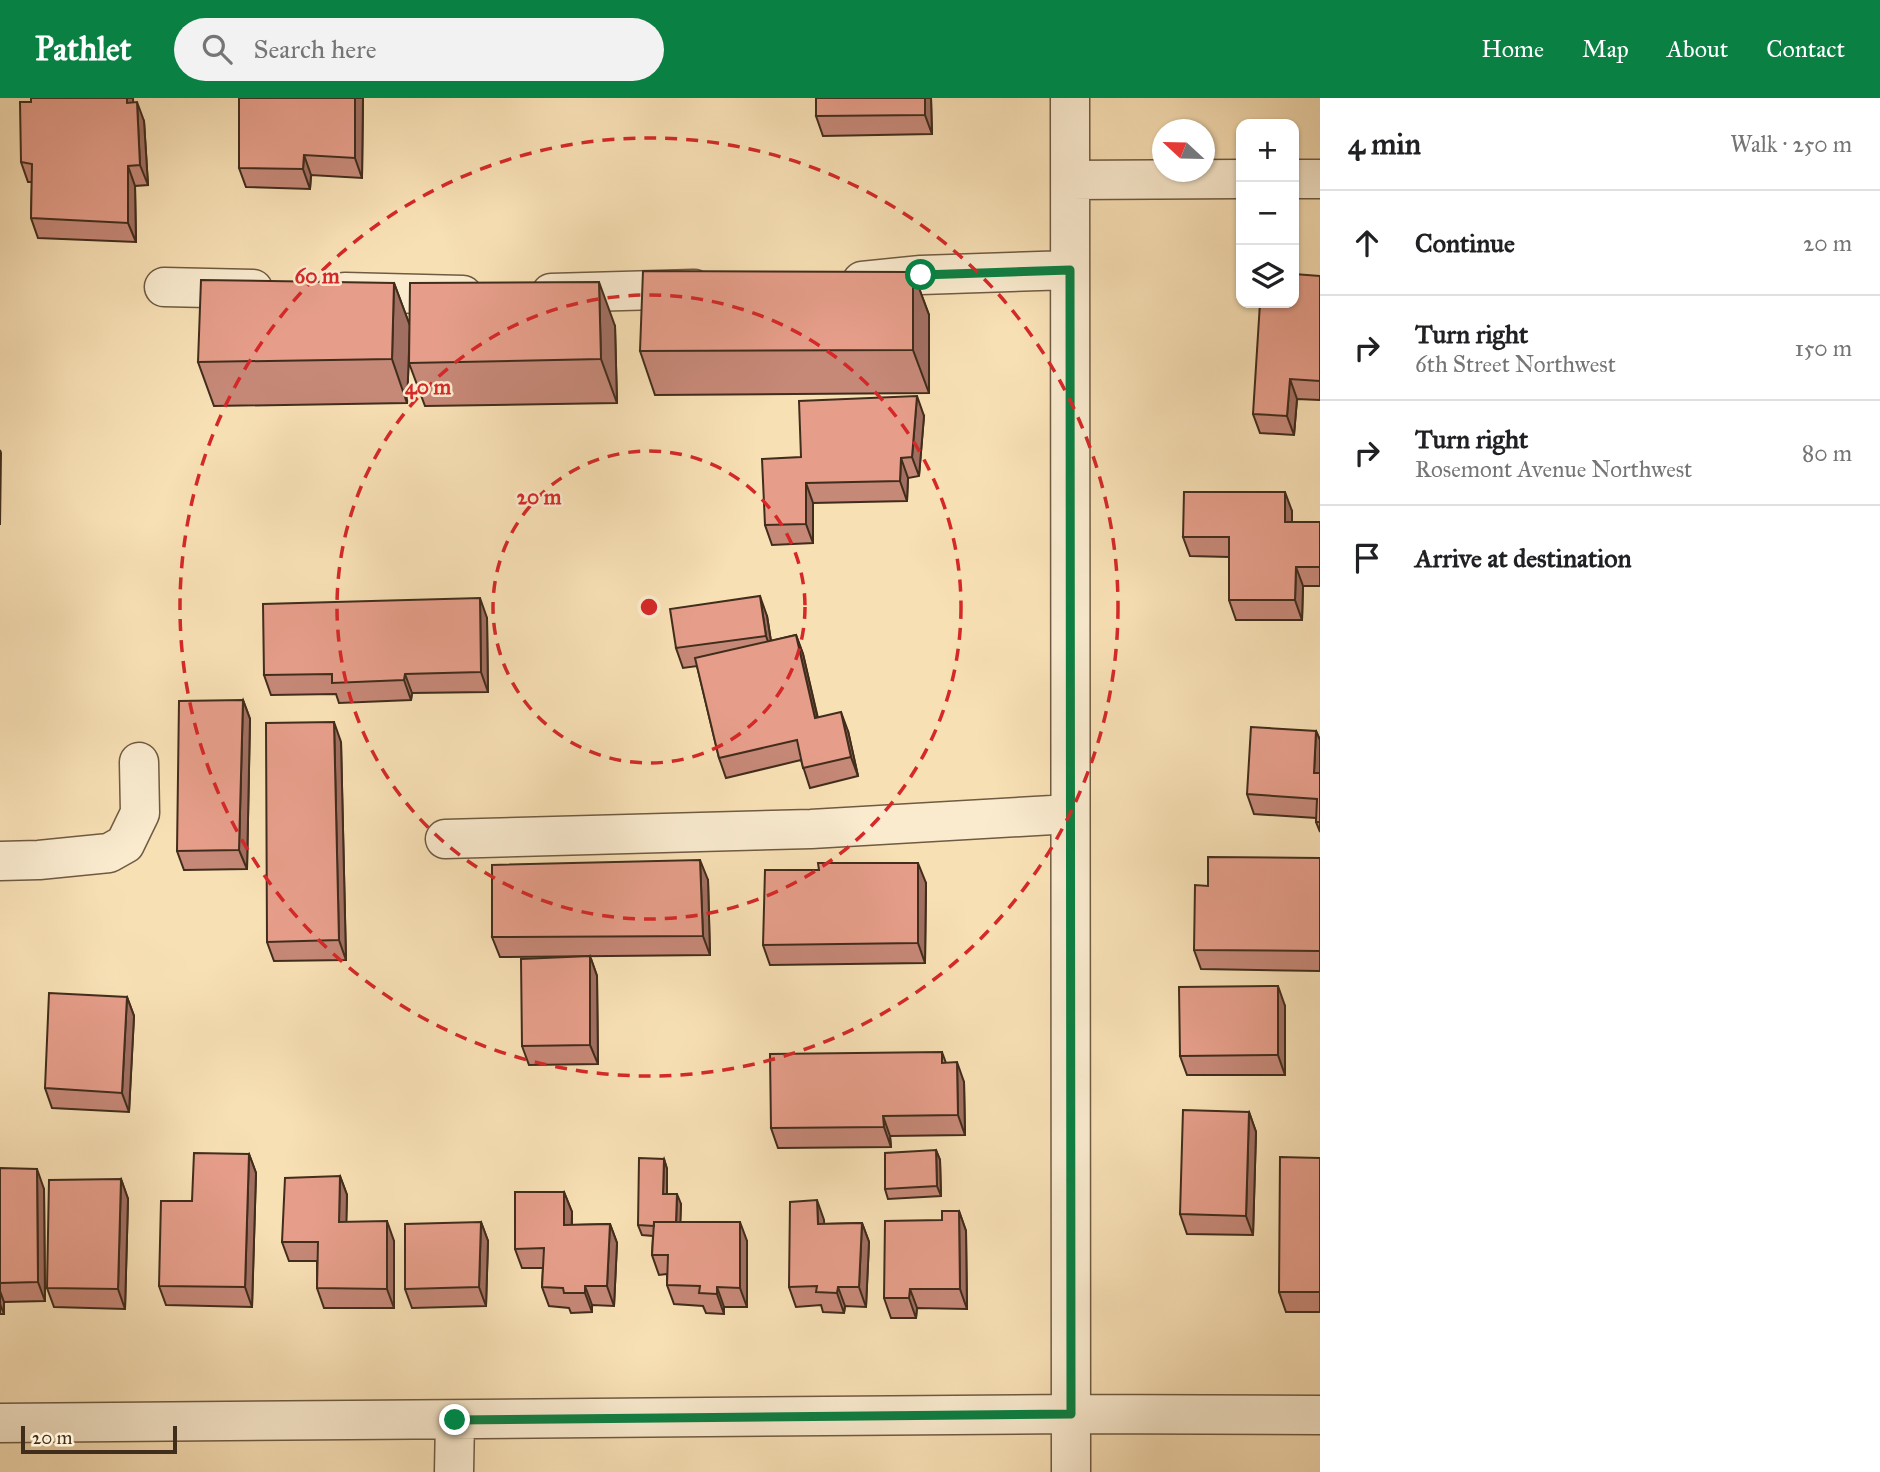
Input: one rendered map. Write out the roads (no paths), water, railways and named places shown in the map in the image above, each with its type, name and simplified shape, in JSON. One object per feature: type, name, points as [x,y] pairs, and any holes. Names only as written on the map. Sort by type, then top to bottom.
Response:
[{"type":"street","points":[[1070,98],[1071,1472]]},
{"type":"street","points":[[1070,180],[1236,179]]},
{"type":"street","points":[[1299,179],[1320,179]]},
{"type":"street","points":[[829,284],[921,275],[1070,270]]},
{"type":"street","points":[[164,287],[507,295],[733,287]]},
{"type":"street","points":[[0,861],[109,853],[125,844],[140,813],[139,762]]},
{"type":"street","points":[[445,839],[811,829],[1070,814]]},
{"type":"street","points":[[0,1423],[1071,1414],[1320,1415]]},
{"type":"street","points":[[454,1472],[455,1420]]}]
